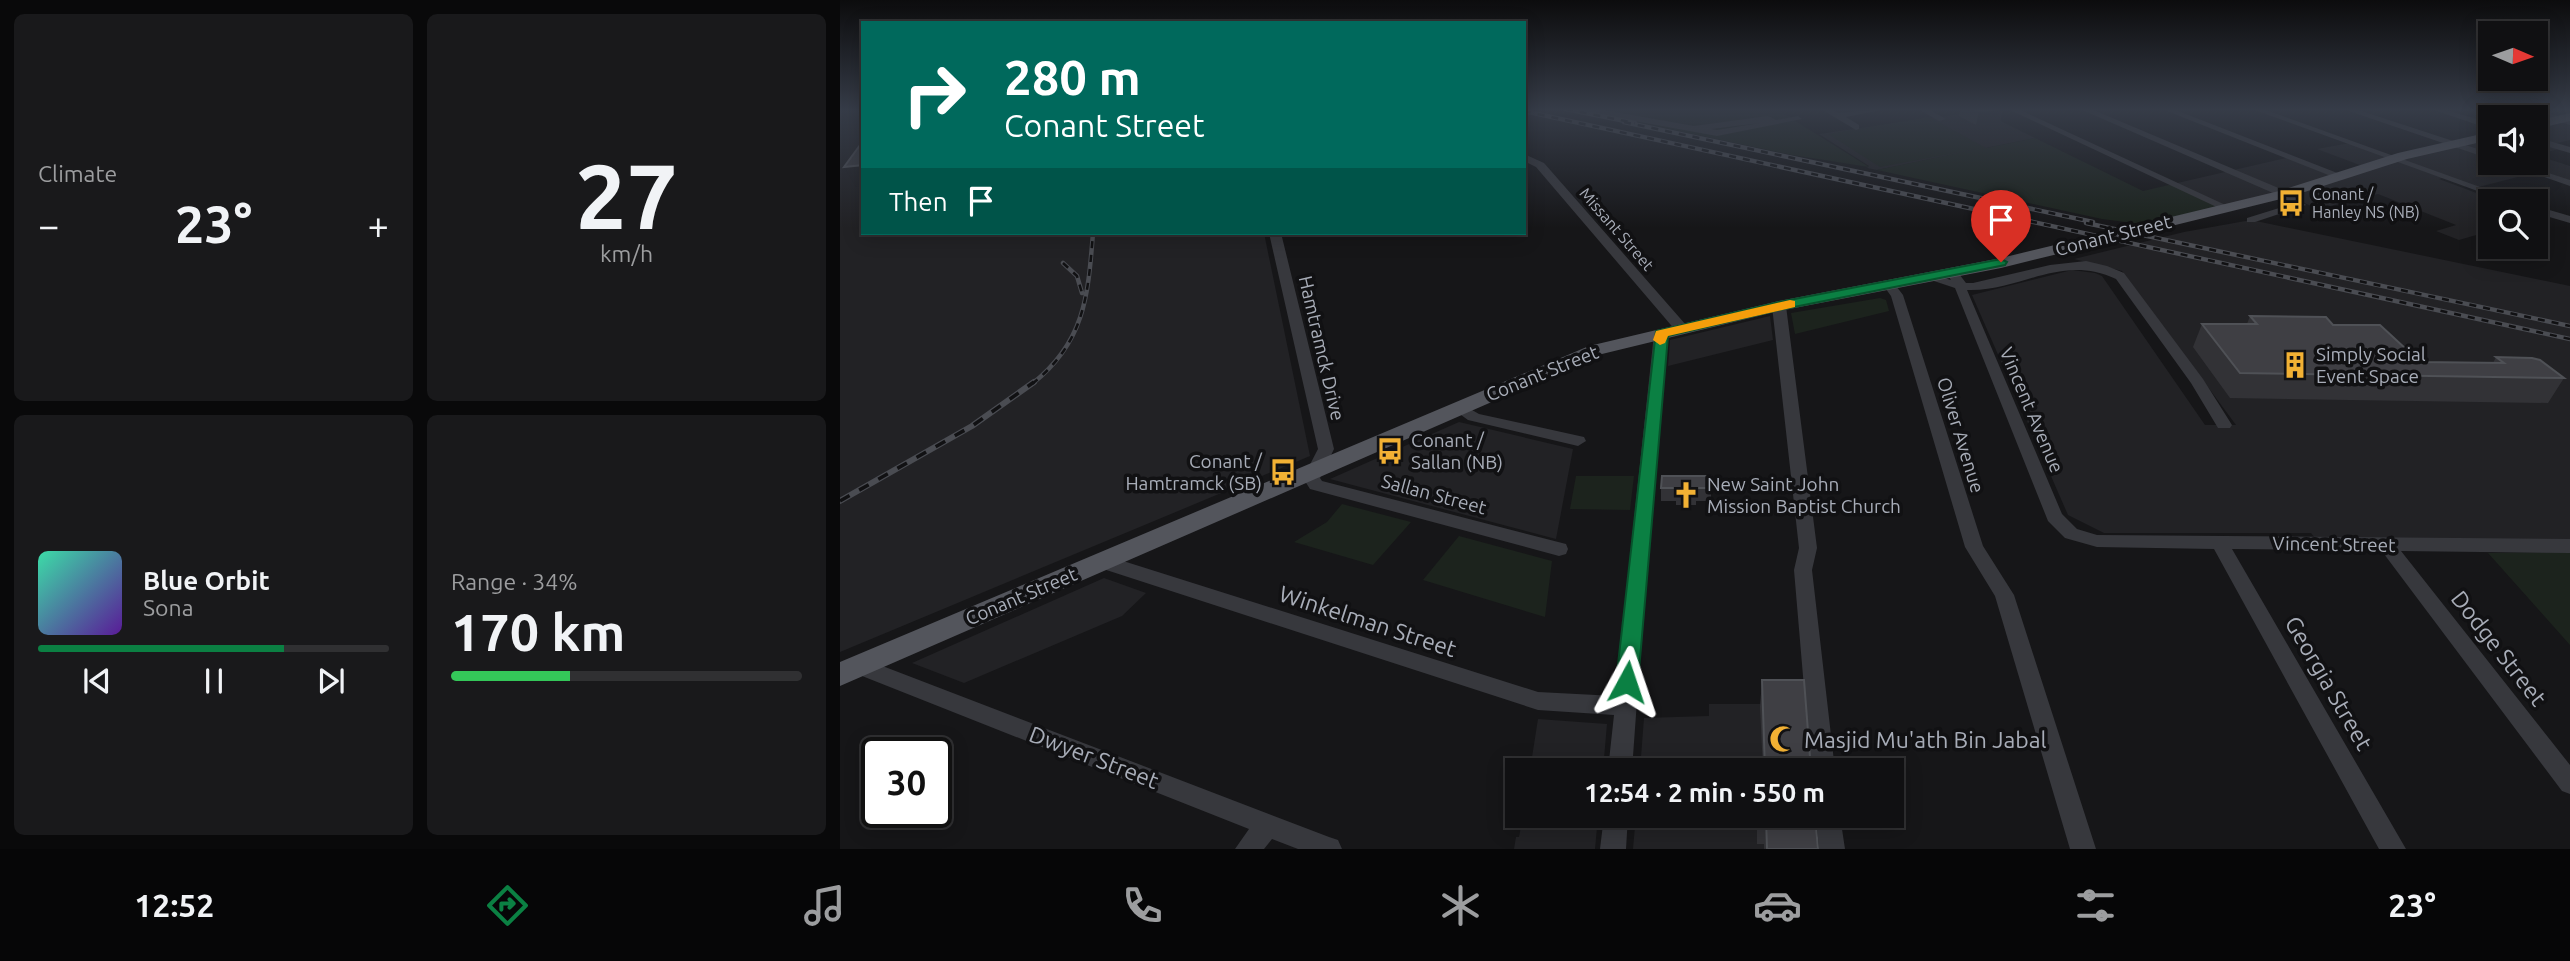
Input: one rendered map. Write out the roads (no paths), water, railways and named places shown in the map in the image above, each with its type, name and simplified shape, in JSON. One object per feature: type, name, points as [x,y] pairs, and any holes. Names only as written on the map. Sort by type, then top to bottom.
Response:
[{"type":"main road","name":"Conant Street","points":[[849,670],[1596,350],[1779,306],[1931,278],[1957,279],[2284,194],[2395,159],[2439,149]]},
{"type":"street","points":[[2098,149],[2227,208]]},
{"type":"street","points":[[2177,149],[2284,194],[2300,206],[2251,220]]},
{"type":"street","points":[[2269,149],[2340,176]]},
{"type":"street","points":[[2366,149],[2480,189]]},
{"type":"street","name":"Missant Street","points":[[1526,158],[1540,165],[1681,328]]},
{"type":"street","points":[[2546,175],[2570,183]]},
{"type":"street","points":[[2548,213],[2570,220]]},
{"type":"street","name":"Hamtramck Drive","points":[[1275,235],[1326,449],[1314,469]]},
{"type":"street","points":[[1957,279],[1977,287],[2070,264],[2088,264],[2115,272],[2198,382],[2224,425]]},
{"type":"street","name":"Vincent Avenue","points":[[1957,279],[2053,517],[2071,534],[2097,541]]},
{"type":"street","name":"Oliver Avenue","points":[[1889,285],[1897,295],[1974,547],[2003,592],[2083,849]]},
{"type":"street","points":[[1779,306],[1808,548],[1803,570],[1822,758]]},
{"type":"street","points":[[1621,758],[1661,334]]},
{"type":"street","points":[[1458,407],[1474,416],[1578,441]]},
{"type":"street","name":"Sallan Street","points":[[1314,469],[1311,478],[1316,485],[1559,550]]},
{"type":"street","name":"Vincent Street","points":[[2097,541],[2570,547]]},
{"type":"street","name":"Georgia Street","points":[[2218,542],[2393,849]]},
{"type":"street","name":"Dodge Street","points":[[2386,544],[2570,783]]},
{"type":"street","name":"Winkelman Street","points":[[1101,561],[1538,701],[1625,706]]},
{"type":"street","name":"Dwyer Street","points":[[849,670],[1268,824],[1329,849]]},
{"type":"street","points":[[1248,849],[1268,824]]},
{"type":"street","points":[[1613,849],[1615,828]]},
{"type":"street","points":[[1829,828],[1832,849]]},
{"type":"railway","points":[[1697,149],[2570,339]]},
{"type":"railway","points":[[1749,149],[2093,222]]},
{"type":"railway","points":[[2086,223],[2570,326]]},
{"type":"railway","points":[[1032,384],[1063,352],[1081,316],[1089,277],[1093,235]]},
{"type":"railway","points":[[1063,263],[1077,276],[1082,293]]},
{"type":"railway","points":[[840,501],[972,426],[1034,382]]},
{"type":"place","name":"Conant / Hanley NS (NB)","points":[[2291,203]]},
{"type":"place","name":"Simply Social Event Space","points":[[2295,365]]},
{"type":"place","name":"Conant / Sallan (NB)","points":[[1390,451]]},
{"type":"place","name":"Conant / Hamtramck (SB)","points":[[1283,472]]},
{"type":"place","name":"New Saint John Mission Baptist Church","points":[[1686,495]]},
{"type":"place","name":"Masjid Mu'ath Bin Jabal","points":[[1783,739]]}]
